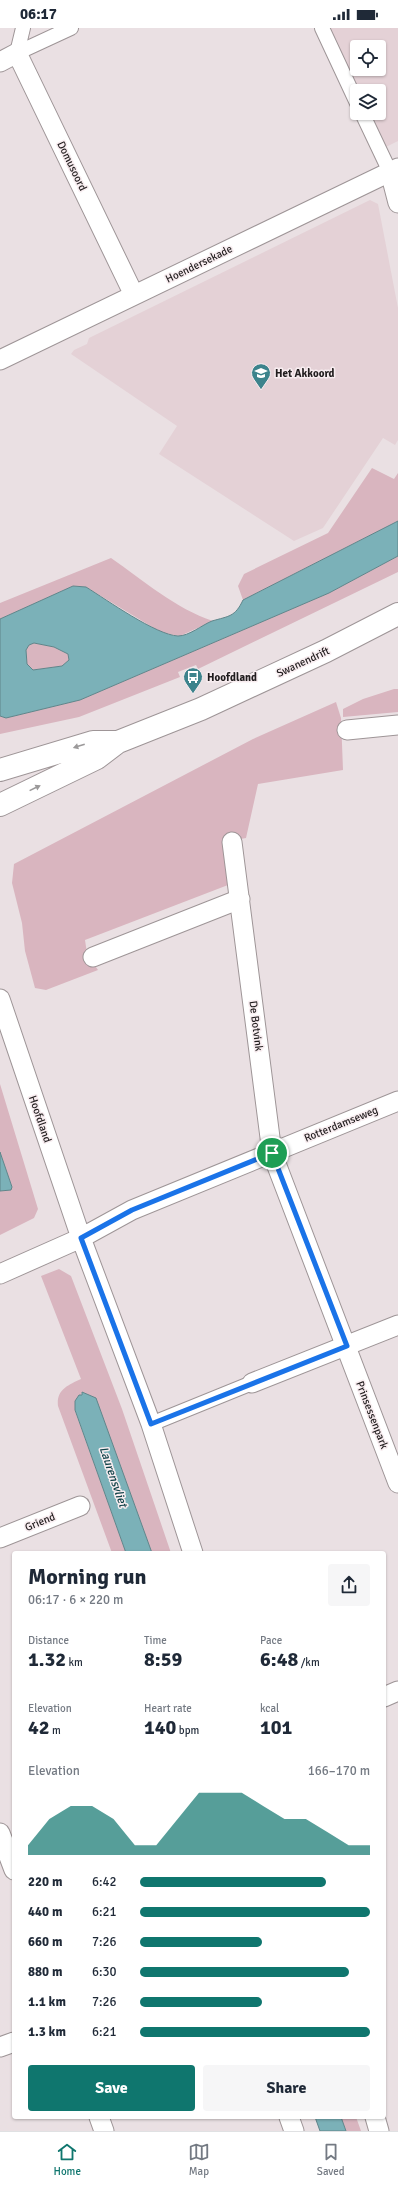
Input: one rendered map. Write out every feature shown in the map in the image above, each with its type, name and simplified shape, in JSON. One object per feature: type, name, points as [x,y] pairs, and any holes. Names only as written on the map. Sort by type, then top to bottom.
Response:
[{"type":"main road","name":"Swanendrift","points":[[0,805],[97,758],[118,742],[215,702],[326,651],[398,614]]},
{"type":"main road","name":"Swanendrift","points":[[0,770],[93,742],[118,742]]},
{"type":"street","points":[[17,53],[23,28]]},
{"type":"street","points":[[0,62],[71,28]]},
{"type":"street","points":[[322,28],[350,88]]},
{"type":"street","name":"Domusoord","points":[[17,53],[134,295]]},
{"type":"street","points":[[366,120],[394,170],[398,203]]},
{"type":"street","name":"Hoendersekade","points":[[0,360],[394,170]]},
{"type":"street","points":[[347,730],[398,725]]},
{"type":"street","name":"De Botvink","points":[[232,842],[272,1153]]},
{"type":"street","points":[[93,957],[240,899]]},
{"type":"street","name":"Hoofdland","points":[[0,999],[81,1238]]},
{"type":"street","name":"Rotterdamseweg","points":[[0,1274],[81,1238],[132,1210],[398,1101]]},
{"type":"street","name":"Prinsessenpark","points":[[272,1153],[347,1346],[398,1483]]},
{"type":"street","points":[[81,1238],[151,1424],[192,1551]]},
{"type":"street","points":[[151,1424],[398,1325]]},
{"type":"street","name":"Griend","points":[[0,1538],[80,1506]]},
{"type":"street","points":[[386,1696],[398,1691]]},
{"type":"street","points":[[0,1833],[12,1865]]},
{"type":"street","points":[[0,2048],[12,2043]]},
{"type":"street","points":[[100,2119],[104,2131]]},
{"type":"street","points":[[290,2119],[294,2131]]},
{"type":"street","points":[[376,2119],[379,2131]]},
{"type":"shaded area","points":[[328,28],[398,28],[398,141],[386,147],[372,120],[386,120],[386,84],[356,84],[352,76],[386,76],[386,40],[350,40],[350,73]]},
{"type":"shaded area","name":"Het Akkoord","points":[[370,200],[378,204],[398,308],[398,440],[395,445],[383,438],[323,528],[294,541],[159,454],[177,426],[71,354],[74,350],[87,344],[89,338]]},
{"type":"shaded area","points":[[372,468],[394,479],[398,473],[398,521],[243,600],[238,586],[244,574],[328,533]]},
{"type":"shaded area","points":[[398,556],[398,572],[198,669],[196,665],[178,672],[180,677],[79,717],[0,734],[0,716],[6,718],[80,700],[329,593]]},
{"type":"shaded area","points":[[111,558],[173,602],[199,616],[213,621],[180,636],[162,633],[86,587],[73,586],[0,619],[0,603]]},
{"type":"shaded area","points":[[34,643],[54,647],[68,654],[69,660],[62,666],[33,670],[27,664],[26,650],[29,645]]},
{"type":"shaded area","points":[[398,689],[398,712],[343,717],[343,709],[363,699]]},
{"type":"shaded area","points":[[336,702],[341,718],[343,770],[258,784],[246,838],[223,842],[228,885],[85,940],[88,960],[91,960],[98,970],[46,990],[35,988],[25,951],[22,923],[12,883],[14,864],[253,739]]},
{"type":"shaded area","points":[[0,1084],[38,1209],[34,1218],[0,1235],[0,1191],[11,1190],[12,1187],[0,1152]]},
{"type":"shaded area","points":[[59,1269],[71,1276],[122,1409],[170,1551],[151,1551],[96,1399],[82,1392],[75,1411],[125,1551],[111,1551],[58,1406],[58,1400],[61,1392],[67,1386],[81,1379],[41,1276]]},
{"type":"shaded area","points":[[342,2119],[357,2119],[361,2131],[346,2131]]},
{"type":"water","points":[[398,521],[398,556],[329,593],[80,700],[6,718],[0,716],[0,619],[73,586],[86,587],[157,630],[182,636],[212,621],[231,615],[237,610],[243,600]],"holes":[[[34,643],[54,647],[68,654],[69,660],[62,666],[33,670],[27,664],[26,650],[29,645]]]},
{"type":"water","points":[[0,1152],[12,1187],[11,1190],[0,1191]]},
{"type":"water","name":"Laurensvliet","points":[[82,1392],[96,1398],[151,1551],[125,1551],[75,1410],[75,1401],[79,1395],[82,1395]]},
{"type":"water","points":[[316,2119],[342,2119],[346,2131],[320,2131]]},
{"type":"place","name":"Het Akkoord","points":[[261,390]]},
{"type":"place","name":"Hoofdland","points":[[193,694]]},
{"type":"route","points":[[272,1153],[347,1346],[151,1424],[81,1238],[132,1210],[272,1153]]}]
